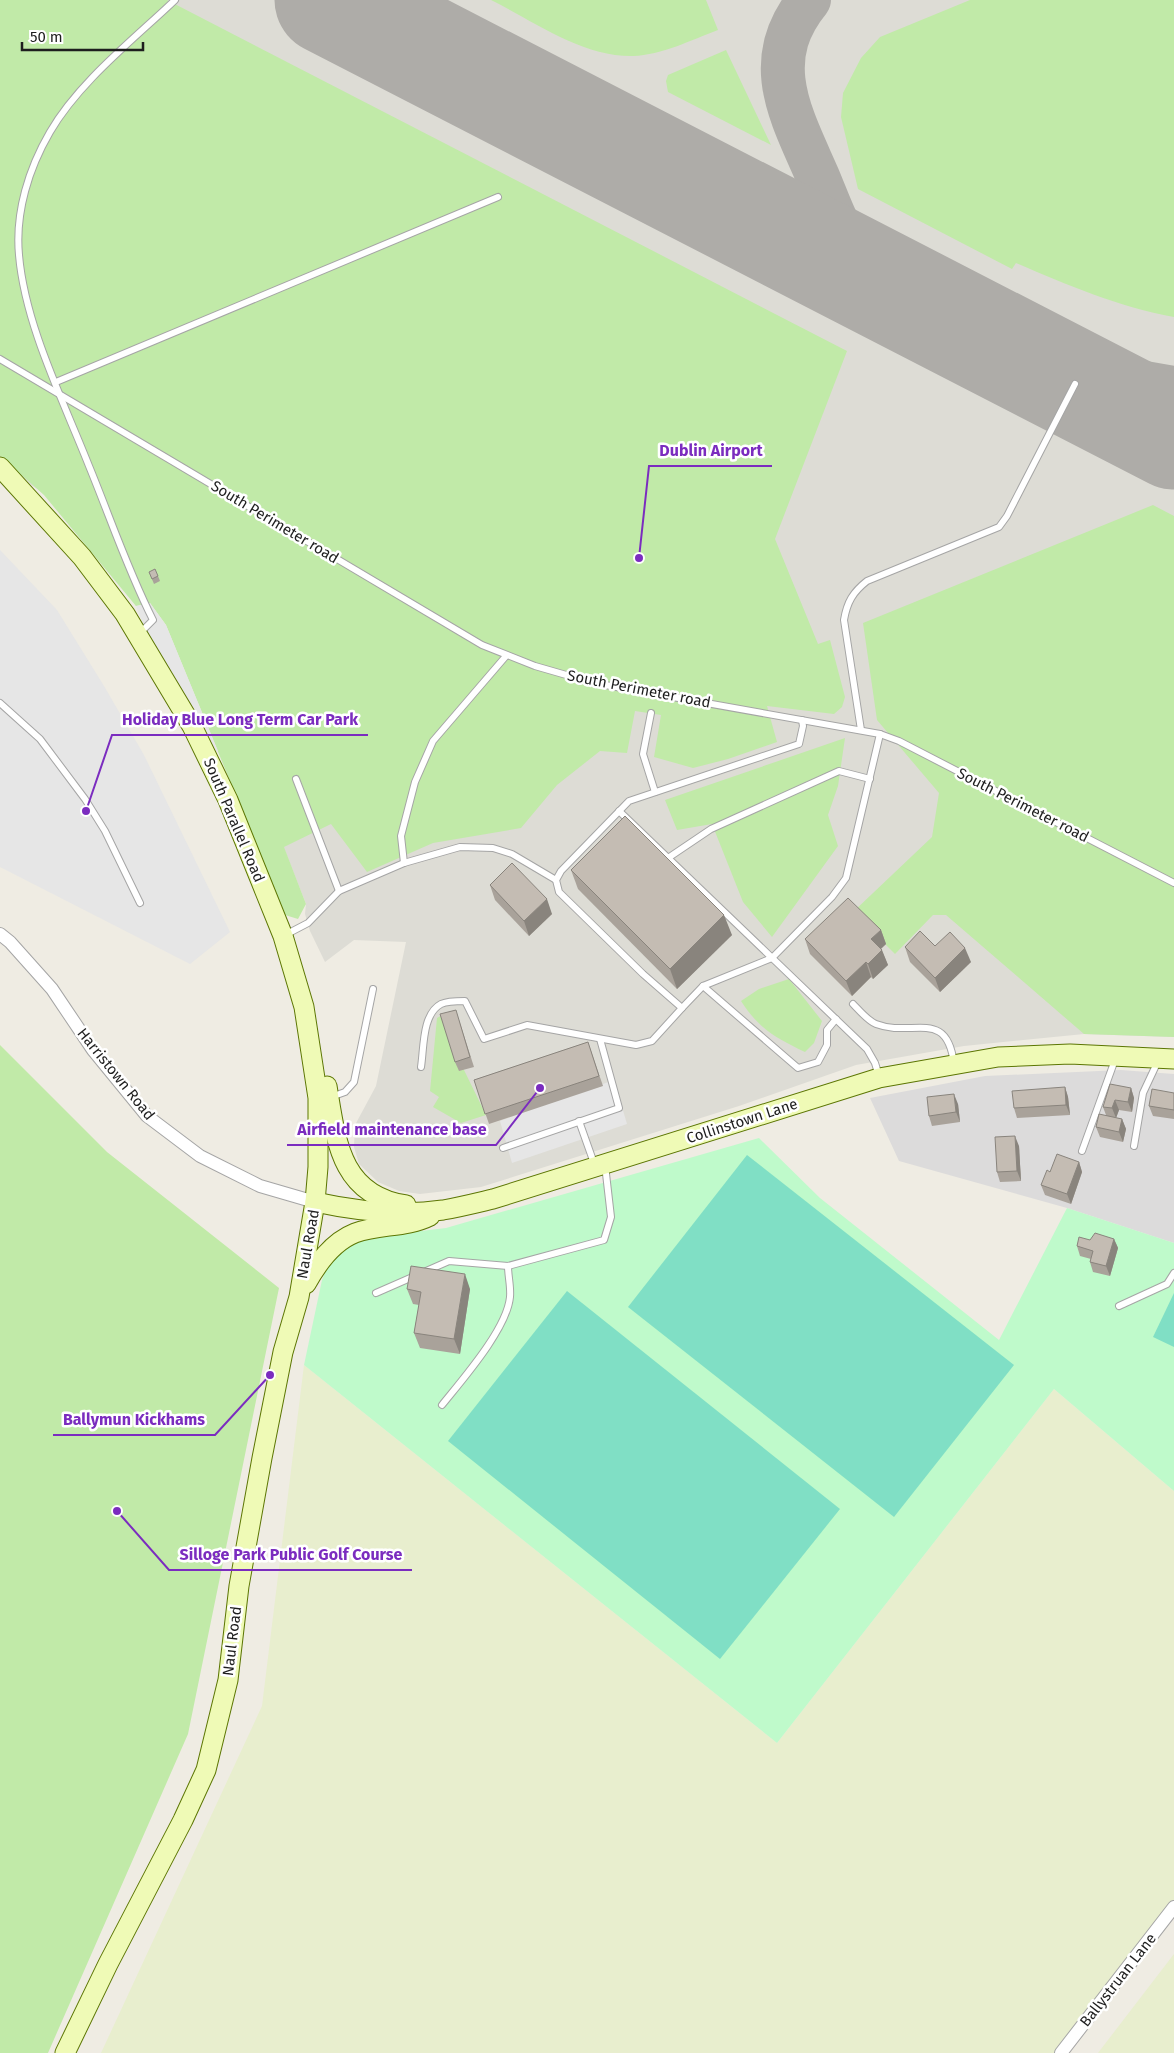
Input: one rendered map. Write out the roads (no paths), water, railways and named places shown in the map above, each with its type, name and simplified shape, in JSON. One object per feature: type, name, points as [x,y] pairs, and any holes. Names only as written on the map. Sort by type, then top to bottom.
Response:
[{"type":"main road","name":"South Parallel Road","points":[[0,468],[82,557],[125,614],[192,726],[228,800],[283,936],[304,1007],[318,1098],[318,1167],[315,1202]]},
{"type":"main road","points":[[310,1039],[326,1085],[334,1129],[345,1166],[366,1190],[391,1202],[442,1210]]},
{"type":"main road","name":"Collinstown Lane","points":[[315,1202],[343,1208],[385,1212],[442,1210],[493,1199],[879,1078],[998,1057],[1070,1054],[1167,1058]]},
{"type":"main road","name":"Naul Road","points":[[65,2053],[108,1964],[183,1820],[206,1770],[228,1680],[239,1586],[283,1352],[299,1297],[315,1202]]},
{"type":"main road","points":[[299,1297],[320,1260],[355,1233],[417,1222],[442,1210]]},
{"type":"street","name":"Harristown Road","points":[[0,934],[10,942],[52,989],[93,1050],[147,1116],[200,1156],[260,1186],[315,1202]]},
{"type":"street","name":"Ballystruan Lane","points":[[1061,2053],[1174,1907]]},
{"type":"lane","points":[[138,635],[153,620],[56,382],[25,300],[19,253],[20,218],[29,177],[50,131],[80,90],[175,0]]},
{"type":"lane","points":[[56,382],[498,197]]},
{"type":"lane","name":"South Perimeter road","points":[[0,359],[482,645],[506,656],[594,683],[880,734],[899,741],[1174,883]]},
{"type":"lane","points":[[861,730],[844,620],[846,605],[855,591],[867,580],[999,527],[1007,516],[1075,384]]},
{"type":"lane","points":[[404,863],[401,836],[415,782],[433,741],[506,656]]},
{"type":"lane","points":[[0,703],[40,739],[85,799],[105,831],[140,903]]},
{"type":"lane","points":[[651,713],[643,754],[656,792]]},
{"type":"lane","points":[[556,880],[561,871],[629,801],[800,744],[804,726],[802,720]]},
{"type":"lane","points":[[421,1067],[428,1021],[433,1010],[442,1003],[465,1001],[484,1039],[527,1025],[636,1046],[652,1042],[703,986],[772,958],[832,897],[846,878],[880,734]]},
{"type":"lane","points":[[668,858],[711,829],[839,771],[870,779]]},
{"type":"lane","points":[[296,779],[339,890]]},
{"type":"lane","points":[[619,811],[867,1049],[876,1062],[879,1078]]},
{"type":"lane","points":[[283,936],[308,923],[339,890],[404,863],[460,847],[493,848],[512,854],[556,880],[560,892],[643,974],[682,1008]]},
{"type":"lane","points":[[703,986],[798,1068],[818,1062],[827,1045],[827,1030],[836,1019]]},
{"type":"lane","points":[[329,1098],[345,1092],[354,1082],[373,989]]},
{"type":"lane","points":[[852,1004],[875,1024],[932,1028],[944,1034],[952,1048],[954,1065]]},
{"type":"lane","points":[[503,1148],[619,1108],[600,1039]]},
{"type":"lane","points":[[1082,1151],[1116,1056]]},
{"type":"lane","points":[[1134,1146],[1143,1093],[1167,1058]]},
{"type":"lane","points":[[376,1293],[449,1261],[508,1266],[604,1240],[611,1217],[600,1166],[579,1121]]},
{"type":"lane","points":[[442,1405],[473,1366],[499,1326],[510,1298],[508,1266]]},
{"type":"lane","points":[[1119,1306],[1167,1284],[1174,1273]]},
{"type":"place","name":"Dublin Airport","points":[[639,558]]},
{"type":"place","name":"Holiday Blue Long Term Car Park","points":[[86,811]]},
{"type":"place","name":"Airfield maintenance base","points":[[540,1088]]},
{"type":"place","name":"Ballymun Kickhams","points":[[270,1375]]},
{"type":"place","name":"Silloge Park Public Golf Course","points":[[117,1511]]}]
